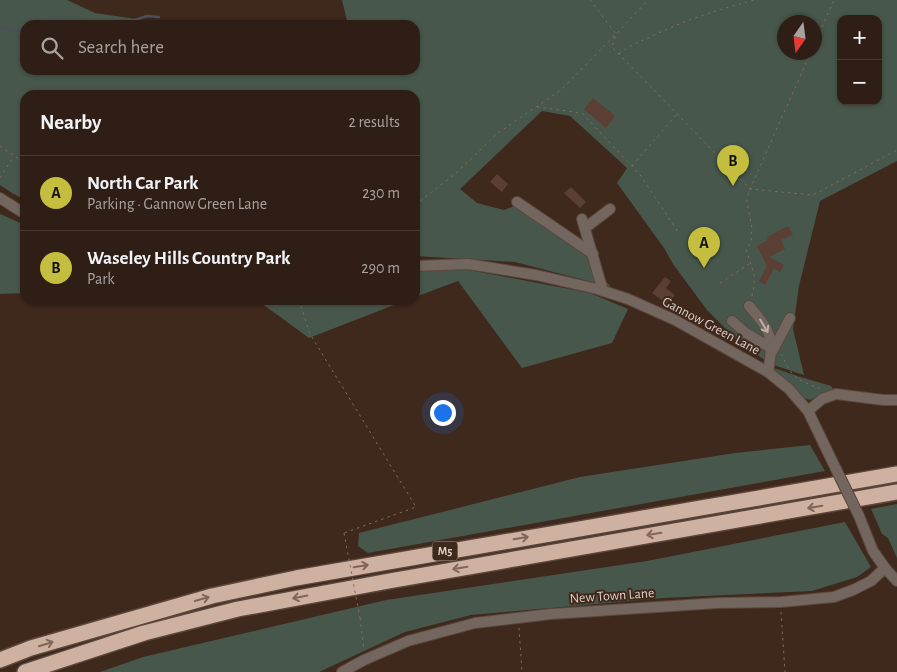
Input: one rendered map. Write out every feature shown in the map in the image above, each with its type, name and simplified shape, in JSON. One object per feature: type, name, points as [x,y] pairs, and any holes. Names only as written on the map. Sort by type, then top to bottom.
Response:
[{"type":"highway","name":"M5","points":[[0,660],[40,646],[204,598],[296,578],[494,542],[897,474]]},
{"type":"highway","name":"M5","points":[[25,672],[144,633],[238,609],[398,579],[897,492]]},
{"type":"street","points":[[0,198],[20,211]]},
{"type":"street","points":[[517,202],[592,254]]},
{"type":"street","points":[[603,291],[583,224],[610,209]]},
{"type":"street","name":"Gannow Green Lane","points":[[420,266],[468,264],[536,275],[603,291],[628,299],[675,320],[768,372],[790,388],[808,411],[859,516],[873,551],[897,581]]},
{"type":"street","points":[[748,306],[762,320],[771,337],[773,348]]},
{"type":"street","points":[[768,372],[773,348],[790,318]]},
{"type":"street","points":[[732,321],[746,333],[773,348]]},
{"type":"street","points":[[808,411],[822,400],[836,394],[897,400]]},
{"type":"street","name":"New Town Lane","points":[[342,672],[364,660],[408,641],[475,623],[561,613],[718,603],[781,602],[834,597],[871,581],[885,568]]},
{"type":"path","points":[[590,0],[616,34]]},
{"type":"path","points":[[420,201],[454,174],[498,133],[560,90],[648,0]]},
{"type":"path","points":[[619,54],[625,48],[661,32],[731,6],[755,0]]},
{"type":"path","points":[[822,27],[834,0]]},
{"type":"path","points":[[616,34],[612,47],[750,189],[813,195],[897,150]]},
{"type":"path","points":[[748,306],[754,286],[754,274],[746,250],[751,242],[752,228],[747,198],[807,60]]},
{"type":"path","points":[[537,106],[582,113],[641,176],[678,232]]},
{"type":"path","points":[[632,166],[677,113]]},
{"type":"path","points":[[0,146],[20,159]]},
{"type":"path","points":[[0,178],[14,155]]},
{"type":"path","points":[[720,283],[750,263]]},
{"type":"path","points":[[301,305],[310,334],[416,507],[344,532],[360,618],[364,660]]},
{"type":"path","points":[[773,348],[794,376],[836,394]]},
{"type":"path","points":[[781,602],[785,672]]},
{"type":"path","points":[[518,618],[522,672]]},
{"type":"green space","points":[[0,0],[67,0],[95,13],[143,20],[20,20],[20,75],[420,75],[420,20],[347,20],[342,0],[897,0],[897,161],[820,201],[799,286],[793,329],[804,375],[770,364],[739,342],[707,310],[617,183],[627,168],[570,116],[542,111],[460,189],[477,203],[504,210],[524,202],[585,246],[603,278],[611,287],[515,262],[420,256],[420,90],[20,90],[20,197],[0,185]]},
{"type":"green space","points":[[0,214],[20,223],[20,293],[0,294]]},
{"type":"green space","points":[[459,268],[590,293],[628,309],[612,343],[522,368],[458,281],[420,295],[420,271]]},
{"type":"green space","points":[[264,305],[394,305],[309,338]]},
{"type":"green space","points":[[774,368],[831,386],[833,389],[810,400],[803,398],[775,375]]},
{"type":"green space","points":[[810,445],[825,471],[368,553],[358,546],[359,533],[580,477],[735,453]]},
{"type":"green space","points":[[897,504],[897,558],[888,538],[882,534],[871,509]]},
{"type":"green space","points":[[845,522],[871,567],[857,577],[812,591],[664,598],[471,615],[405,632],[319,672],[100,672],[143,657],[386,600],[647,561]]},
{"type":"building","points":[[593,98],[615,116],[606,128],[584,109]]},
{"type":"building","points":[[497,174],[508,184],[502,192],[490,182]]},
{"type":"building","points":[[571,187],[586,202],[580,208],[564,193]]},
{"type":"building","points":[[788,226],[793,235],[781,240],[785,249],[769,257],[784,265],[780,272],[774,268],[765,285],[759,281],[767,266],[757,246],[768,240],[767,237]]},
{"type":"building","points":[[665,277],[671,281],[666,288],[675,295],[667,304],[652,293]]},
{"type":"waterway","points":[[134,20],[147,16],[159,17]]},
{"type":"waterway","points":[[49,20],[64,20]]},
{"type":"waterway","points":[[0,28],[20,30]]},
{"type":"place","name":"Waseley Hills Country Park","points":[[733,186]]},
{"type":"place","name":"North Car Park","points":[[704,268]]}]
